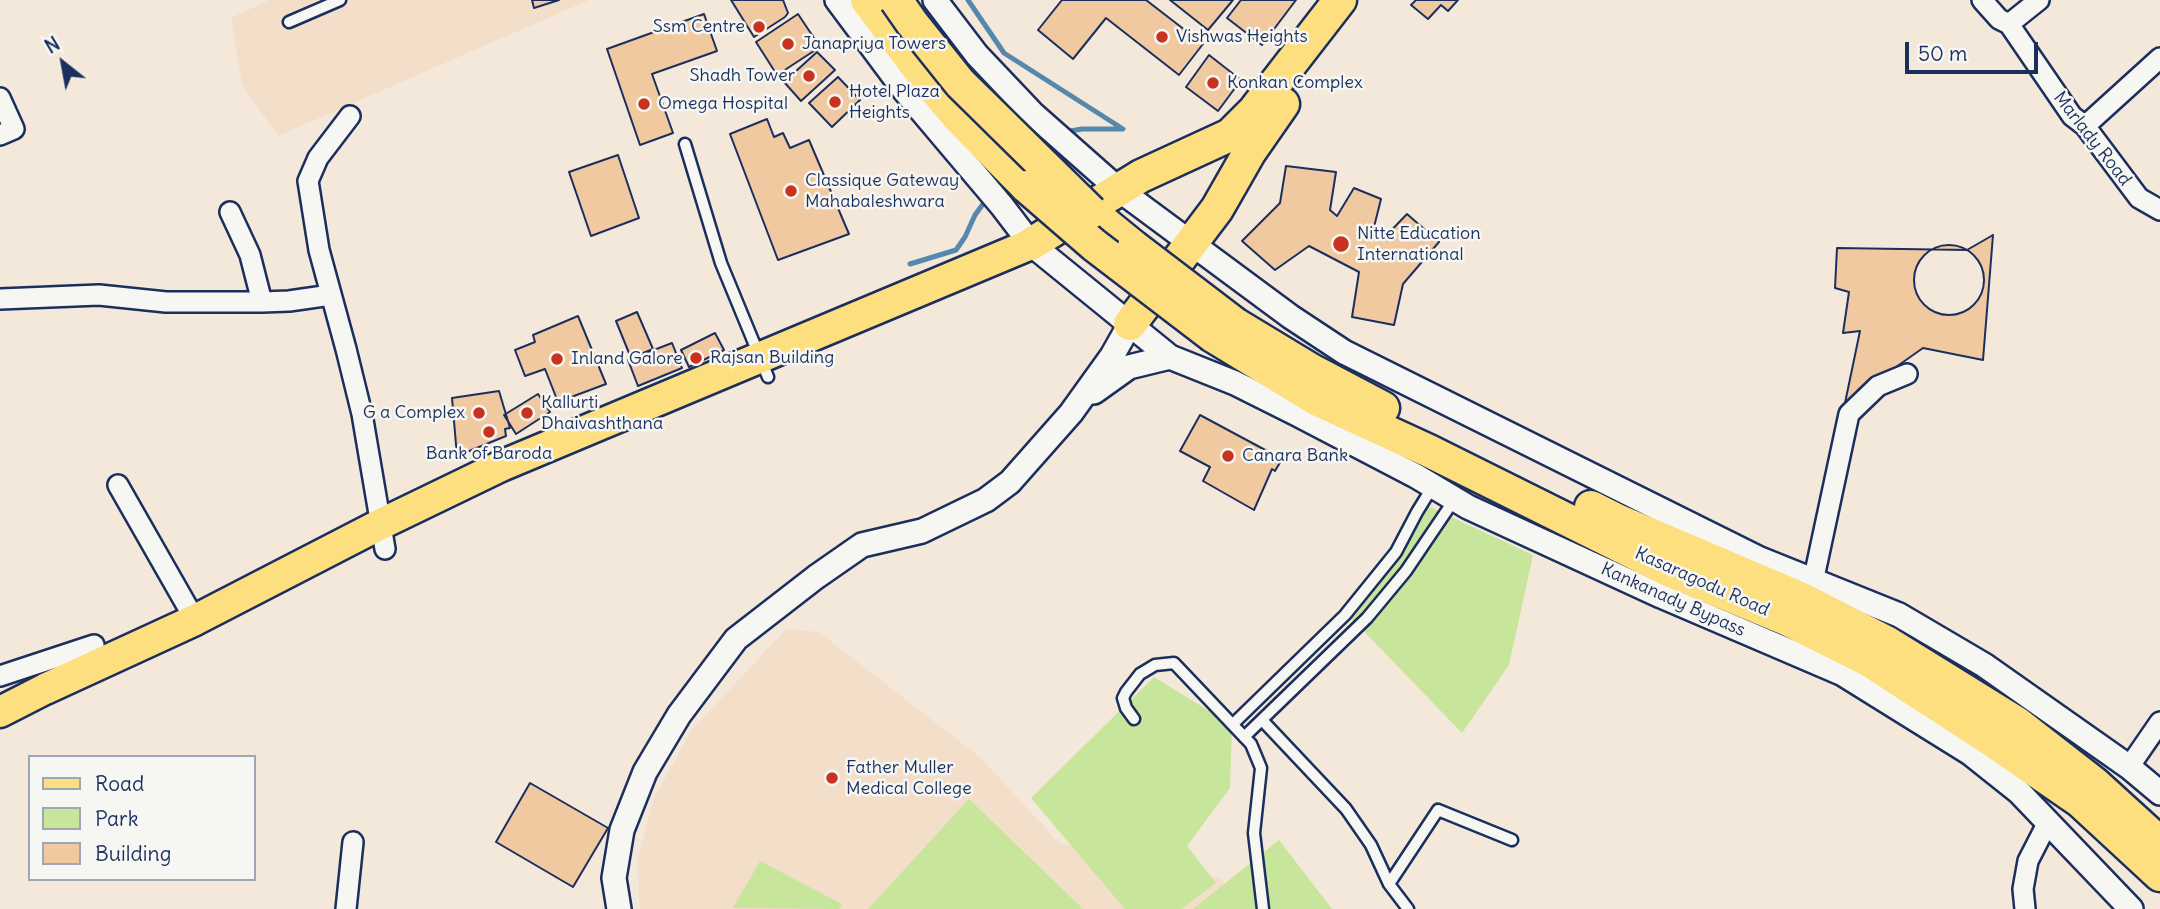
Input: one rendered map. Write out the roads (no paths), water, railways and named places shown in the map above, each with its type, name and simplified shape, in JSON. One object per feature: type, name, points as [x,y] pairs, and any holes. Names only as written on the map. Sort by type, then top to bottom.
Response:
[{"type":"highway","points":[[867,0],[959,118],[1027,187],[1094,246],[1224,330]]},
{"type":"highway","points":[[897,0],[960,83],[1091,212],[1224,330]]},
{"type":"highway","points":[[1031,244],[1141,176],[1230,135],[1254,111],[1340,0]]},
{"type":"highway","points":[[1130,324],[1217,209],[1269,122],[1363,0]]},
{"type":"highway","name":"Kasaragodu Road","points":[[1224,330],[1619,521],[1802,599],[1888,643],[2017,723],[2094,783],[2160,843]]},
{"type":"highway","name":"Kasaragodu Road","points":[[1224,330],[1318,400],[1429,451],[1668,570],[1786,619],[1870,661],[2080,801],[2160,875]]},
{"type":"main road","points":[[0,712],[195,620],[383,537],[501,466],[601,425],[764,367],[1031,244]]},
{"type":"street","points":[[837,0],[904,90],[1031,244],[1170,358]]},
{"type":"street","points":[[934,0],[977,55],[1032,113],[1118,189],[1291,317],[1344,352],[1760,559],[1899,615],[1984,664],[2129,767],[2160,793]]},
{"type":"street","name":"Marlady Road","points":[[1982,0],[1999,19],[2009,24],[2072,116],[2085,126],[2139,198],[2160,209]]},
{"type":"street","points":[[2009,24],[2039,0]]},
{"type":"street","points":[[2085,126],[2160,58]]},
{"type":"street","points":[[0,98],[14,129],[0,135]]},
{"type":"street","points":[[350,116],[318,158],[308,181],[319,250],[362,414],[383,537]]},
{"type":"street","points":[[230,212],[250,255],[262,302]]},
{"type":"street","points":[[0,299],[99,295],[166,302],[262,302],[331,295]]},
{"type":"street","points":[[619,909],[614,878],[622,830],[645,772],[679,715],[736,639],[862,545],[922,531],[986,500],[1010,482],[1071,413],[1112,356],[1130,324]]},
{"type":"street","points":[[1071,413],[1094,392],[1129,367],[1170,358]]},
{"type":"street","name":"Kankanady Bypass","points":[[1170,358],[1260,395],[1356,444],[1468,507],[1661,596],[1843,674],[1970,753],[2019,792],[2131,909]]},
{"type":"street","points":[[1813,582],[1849,414],[1878,386],[1907,374]]},
{"type":"street","points":[[118,485],[195,620]]},
{"type":"street","points":[[0,676],[94,645]]},
{"type":"street","points":[[2129,767],[2160,722]]},
{"type":"street","points":[[2025,909],[2023,889],[2028,861],[2048,822]]},
{"type":"street","points":[[346,909],[353,842]]},
{"type":"lane","points":[[289,22],[341,0]]},
{"type":"lane","points":[[685,144],[721,262],[764,367]]},
{"type":"lane","points":[[1233,724],[1345,615],[1396,552],[1433,486]]},
{"type":"lane","points":[[1244,737],[1367,618],[1406,571],[1455,499]]},
{"type":"lane","points":[[1134,719],[1126,708],[1126,692],[1140,674],[1155,665],[1174,663],[1251,744],[1261,768],[1254,833],[1263,909]]},
{"type":"lane","points":[[1262,720],[1346,809],[1371,845],[1390,884],[1408,909]]},
{"type":"lane","points":[[1390,884],[1438,810],[1512,840]]},
{"type":"waterway","points":[[968,0],[1004,53],[1123,129],[1082,129],[1065,132]]},
{"type":"waterway","points":[[968,0],[1004,53],[1123,129],[1064,132]]},
{"type":"waterway","points":[[910,264],[956,250],[983,204]]},
{"type":"place","name":"Ssm Centre","points":[[759,27]]},
{"type":"place","name":"Vishwas Heights","points":[[1162,37]]},
{"type":"place","name":"Janapriya Towers","points":[[788,44]]},
{"type":"place","name":"Shadh Tower","points":[[809,76]]},
{"type":"place","name":"Konkan Complex","points":[[1213,83]]},
{"type":"place","name":"Hotel Plaza Heights","points":[[835,102]]},
{"type":"place","name":"Omega Hospital","points":[[644,104]]},
{"type":"place","name":"Classique Gateway Mahabaleshwara","points":[[791,191]]},
{"type":"place","name":"Nitte Education International","points":[[1341,244]]},
{"type":"place","name":"Rajsan Building","points":[[696,358]]},
{"type":"place","name":"Inland Galore","points":[[557,359]]},
{"type":"place","name":"G a Complex","points":[[479,413]]},
{"type":"place","name":"Kallurti Dhaivashthana","points":[[527,413]]},
{"type":"place","name":"Bank of Baroda","points":[[489,432]]},
{"type":"place","name":"Canara Bank","points":[[1228,456]]},
{"type":"place","name":"Father Muller Medical College","points":[[832,778]]}]
